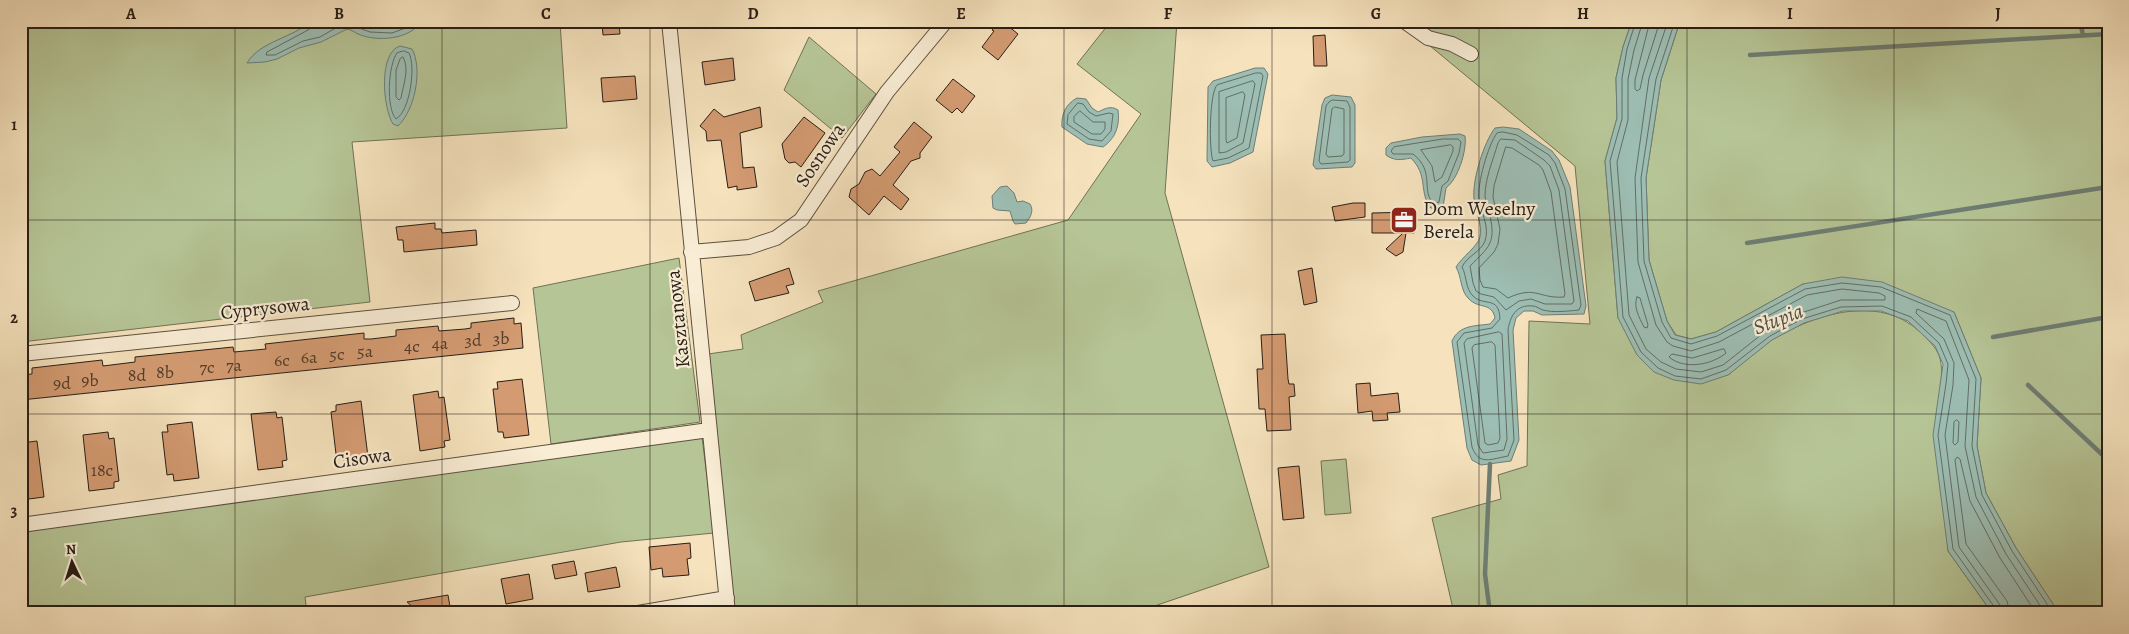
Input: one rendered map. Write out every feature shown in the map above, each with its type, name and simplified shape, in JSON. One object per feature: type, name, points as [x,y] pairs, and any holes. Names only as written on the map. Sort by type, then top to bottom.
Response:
[{"type":"street","name":"Kasztanowa","points":[[668,21],[728,613]]},
{"type":"street","name":"Sosnowa","points":[[692,252],[749,246],[776,238],[801,220],[887,92],[946,21]]},
{"type":"street","points":[[1404,21],[1428,38],[1452,44],[1471,54]]},
{"type":"street","name":"Cyprysowa","points":[[21,354],[512,302]]},
{"type":"street","name":"Cisowa","points":[[21,525],[709,430]]},
{"type":"street","points":[[638,613],[727,598]]},
{"type":"green space","points":[[21,21],[564,21],[560,22],[567,128],[352,142],[370,302],[21,342]]},
{"type":"green space","points":[[1111,21],[1177,21],[1165,193],[1269,567],[1134,613],[734,613],[708,354],[743,349],[741,335],[823,302],[818,291],[1068,220],[1141,114],[1077,64]]},
{"type":"green space","points":[[1400,21],[1632,21],[1623,47],[1616,78],[1617,118],[1605,161],[1618,318],[1728,375],[1773,339],[1808,322],[1827,316],[1866,311],[1885,313],[1903,320],[1919,331],[1935,348],[1941,366],[1948,551],[1992,613],[1454,613],[1432,518],[1501,499],[1498,475],[1527,466],[1529,321],[1590,324],[1575,166]]},
{"type":"green space","points":[[1680,21],[2108,21],[2108,613],[2059,613],[2016,548],[1986,493],[1977,446],[1981,378],[1954,312],[1803,284],[1716,332],[1691,339],[1676,335],[1667,321],[1649,260],[1646,178],[1661,80]]},
{"type":"green space","points":[[809,37],[876,94],[842,138],[784,90]]},
{"type":"green space","points":[[679,258],[700,422],[551,444],[533,288]]},
{"type":"green space","points":[[702,437],[714,533],[621,542],[305,597],[307,613],[21,613],[21,530]]},
{"type":"green space","points":[[1346,459],[1351,513],[1325,515],[1321,461]]},
{"type":"water","points":[[311,21],[421,21],[409,32],[393,38],[365,37],[347,29],[321,42],[299,48],[277,59],[247,63],[260,50],[304,27]]},
{"type":"water","name":"Słupia","points":[[1632,21],[1680,21],[1661,80],[1646,178],[1649,260],[1667,321],[1675,335],[1691,339],[1716,332],[1803,284],[1842,277],[1882,282],[1954,312],[1981,378],[1977,446],[1986,493],[2016,548],[2059,613],[1992,613],[1948,551],[1933,435],[1943,364],[1935,346],[1908,321],[1881,311],[1843,311],[1804,323],[1772,340],[1728,375],[1701,384],[1674,380],[1654,372],[1637,355],[1618,318],[1605,161],[1617,118],[1616,78],[1623,47]]},
{"type":"water","points":[[400,46],[412,49],[417,67],[417,78],[413,100],[404,119],[398,126],[393,124],[390,116],[384,82],[388,59],[393,51]]},
{"type":"water","points":[[1255,68],[1264,68],[1268,74],[1253,152],[1230,163],[1212,167],[1207,161],[1208,87],[1213,81]]},
{"type":"water","points":[[1332,95],[1351,97],[1355,105],[1355,163],[1352,167],[1316,169],[1313,165],[1322,105],[1325,98]]},
{"type":"water","points":[[1077,98],[1086,99],[1092,108],[1098,112],[1110,108],[1118,110],[1116,131],[1111,140],[1103,147],[1087,144],[1062,127],[1062,118],[1065,110]]},
{"type":"water","points":[[1495,128],[1519,129],[1552,151],[1559,160],[1570,187],[1586,306],[1584,314],[1542,315],[1533,311],[1524,311],[1516,318],[1513,330],[1519,440],[1511,461],[1481,465],[1472,460],[1467,448],[1452,341],[1463,329],[1490,324],[1495,318],[1491,310],[1476,304],[1466,296],[1456,267],[1479,240],[1481,232],[1474,199],[1477,172],[1491,134]]},
{"type":"water","points":[[1460,134],[1465,136],[1465,149],[1461,164],[1458,172],[1446,188],[1443,207],[1434,209],[1429,207],[1426,200],[1422,176],[1416,164],[1411,158],[1398,160],[1389,157],[1386,155],[1386,148],[1391,143],[1422,137]]},
{"type":"water","points":[[1007,186],[1014,193],[1017,202],[1023,201],[1030,204],[1031,214],[1026,223],[1015,224],[1010,211],[993,208],[992,196],[1000,187]]},
{"type":"building","points":[[999,21],[1002,21],[1018,34],[998,60],[982,47]]},
{"type":"building","points":[[619,23],[620,34],[603,35],[602,24]]},
{"type":"building","points":[[1325,35],[1327,66],[1314,66],[1313,36]]},
{"type":"building","points":[[733,58],[735,80],[705,85],[702,62]]},
{"type":"building","points":[[635,76],[637,99],[603,102],[601,78]]},
{"type":"building","points":[[953,79],[975,96],[962,113],[957,108],[952,113],[936,100]]},
{"type":"building","points":[[760,107],[762,127],[740,133],[743,168],[754,167],[757,187],[737,190],[737,186],[728,188],[721,140],[707,141],[706,131],[700,126],[714,109],[724,117]]},
{"type":"building","points":[[804,117],[825,133],[801,167],[795,162],[789,163],[785,159],[782,144]]},
{"type":"building","points":[[914,122],[932,137],[920,153],[920,158],[911,161],[893,185],[909,199],[901,210],[884,196],[869,215],[849,197],[851,189],[859,184],[865,172],[872,169],[880,176],[900,152],[894,147]]},
{"type":"building","points":[[1365,203],[1365,217],[1335,221],[1332,207]]},
{"type":"building","points":[[1414,212],[1414,233],[1406,233],[1403,252],[1396,256],[1386,249],[1403,233],[1372,233],[1372,213]]},
{"type":"building","points":[[435,223],[435,229],[441,229],[442,233],[476,230],[477,245],[404,252],[403,240],[398,240],[396,227]]},
{"type":"building","points":[[789,268],[794,284],[786,286],[789,293],[755,301],[749,282]]},
{"type":"building","points":[[1312,268],[1317,302],[1304,305],[1298,271]]},
{"type":"building","points":[[514,318],[514,324],[521,323],[523,348],[21,400],[21,375],[32,374],[32,368],[102,360],[103,366],[135,362],[135,357],[233,347],[234,352],[266,349],[265,344],[364,333],[364,339],[371,339],[396,336],[396,330],[438,326],[439,331],[465,329],[471,328],[471,323]]},
{"type":"building","points":[[1285,334],[1288,379],[1289,384],[1294,384],[1295,396],[1289,397],[1291,430],[1267,431],[1265,409],[1259,409],[1257,369],[1263,369],[1261,335]]},
{"type":"building","points":[[522,379],[529,435],[504,438],[503,432],[498,432],[493,389],[498,389],[497,382]]},
{"type":"building","points":[[1370,383],[1371,396],[1398,393],[1400,412],[1387,413],[1388,420],[1373,421],[1372,411],[1358,413],[1356,384]]},
{"type":"building","points":[[438,391],[439,398],[444,397],[450,440],[444,441],[445,447],[420,451],[413,395]]},
{"type":"building","points":[[361,401],[368,457],[343,460],[342,454],[336,454],[331,412],[336,411],[336,405]]},
{"type":"building","points":[[276,412],[277,418],[282,417],[287,460],[282,461],[283,467],[258,470],[251,414]]},
{"type":"building","points":[[192,422],[199,478],[174,481],[173,474],[167,475],[162,432],[168,432],[167,425]]},
{"type":"building","points":[[108,432],[109,439],[114,438],[119,481],[114,482],[114,488],[89,491],[83,435]]},
{"type":"building","points":[[37,441],[44,497],[21,500],[21,443]]},
{"type":"building","points":[[1299,466],[1304,518],[1283,520],[1278,468]]},
{"type":"building","points":[[690,543],[691,558],[687,559],[689,575],[663,577],[662,568],[651,570],[649,547]]},
{"type":"building","points":[[574,561],[577,575],[555,579],[552,565]]},
{"type":"building","points":[[616,567],[620,587],[588,592],[585,573]]},
{"type":"building","points":[[529,574],[533,599],[506,604],[501,579]]},
{"type":"building","points":[[448,595],[451,613],[420,613],[407,602]]},
{"type":"waterway","points":[[2080,21],[2083,35]]},
{"type":"waterway","points":[[1750,55],[2108,34]]},
{"type":"waterway","points":[[1747,243],[2108,187]]},
{"type":"waterway","points":[[1993,337],[2108,317]]},
{"type":"waterway","points":[[2028,385],[2108,460]]},
{"type":"waterway","points":[[1490,464],[1485,574],[1490,613]]},
{"type":"place","name":"Dom Weselny Berela","points":[[1404,220]]}]
